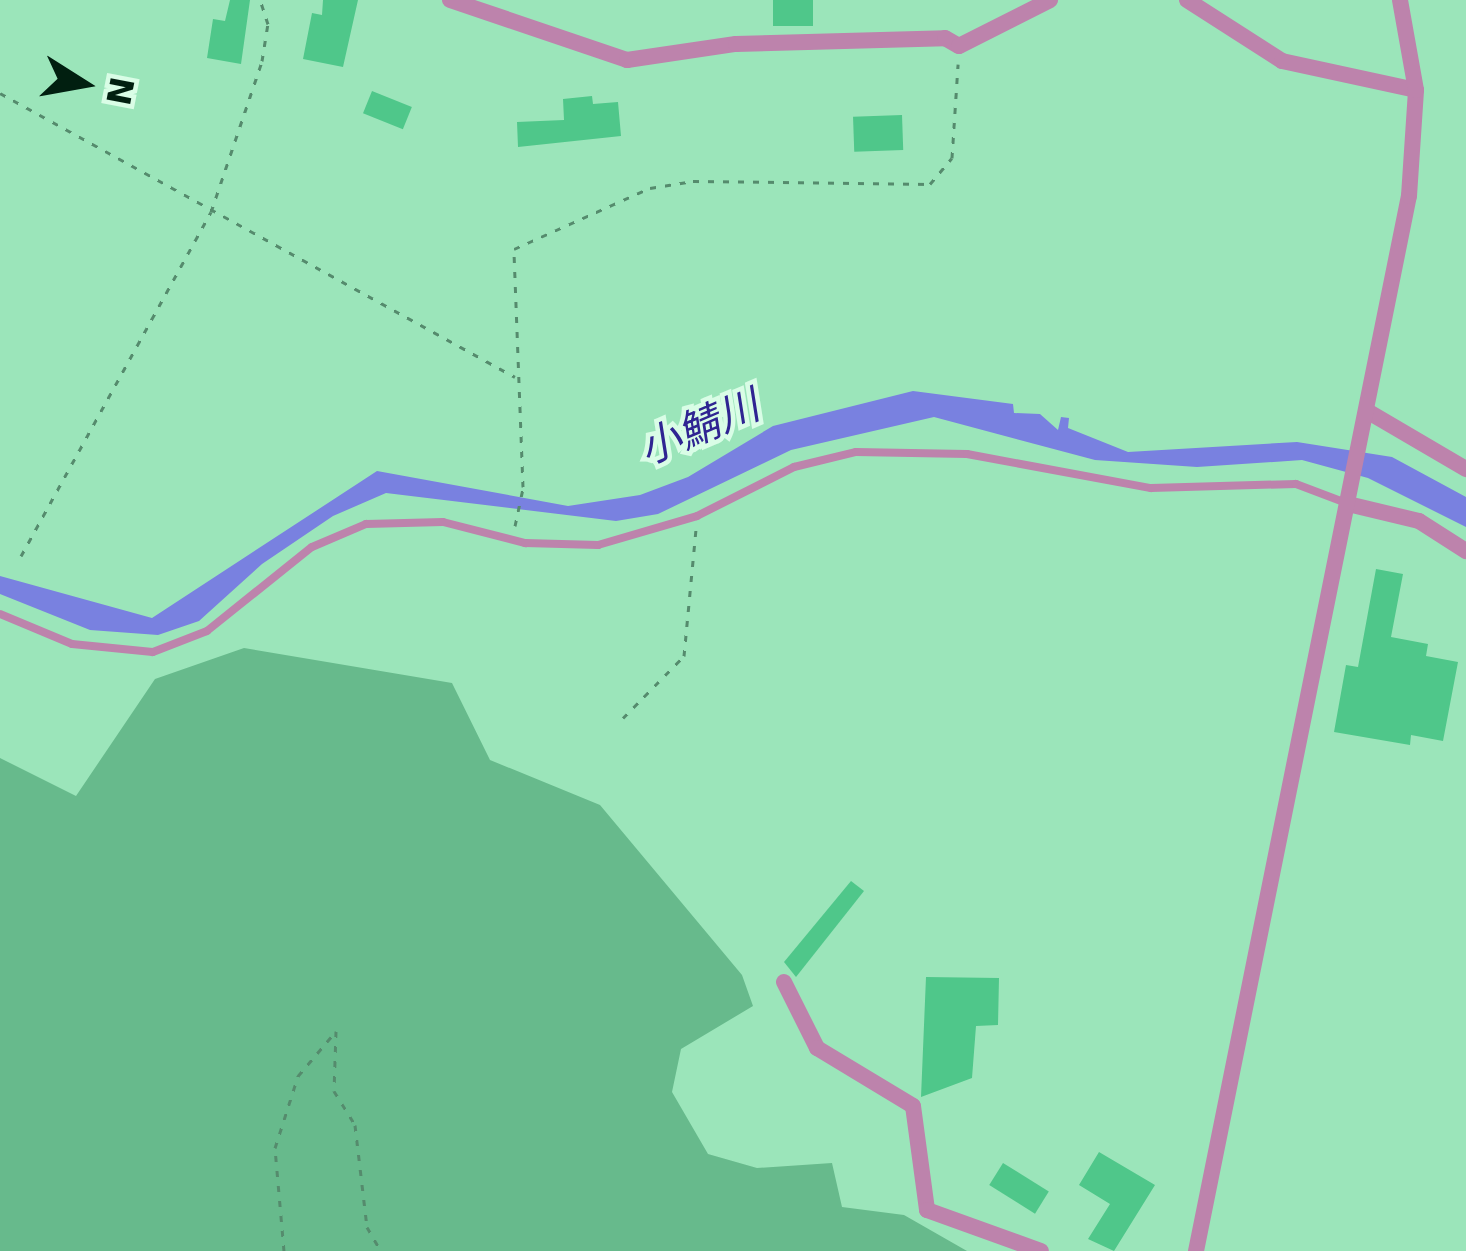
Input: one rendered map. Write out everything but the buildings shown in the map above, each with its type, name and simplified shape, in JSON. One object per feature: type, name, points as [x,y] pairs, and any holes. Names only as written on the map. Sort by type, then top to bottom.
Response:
[{"type":"street","points":[[450,0],[627,60],[736,44],[945,38],[959,46],[1050,0]]},
{"type":"street","points":[[1187,0],[1282,61],[1416,90]]},
{"type":"street","points":[[1196,1251],[1409,196],[1416,90],[1400,0]]},
{"type":"street","points":[[1366,419],[1466,470]]},
{"type":"street","points":[[1349,498],[1419,521],[1466,551]]},
{"type":"street","points":[[784,982],[817,1048],[913,1106],[927,1210],[1041,1251]]},
{"type":"lane","points":[[0,614],[72,644],[153,652],[207,631],[312,547],[366,524],[443,522],[512,536],[598,545],[697,516],[794,467],[856,452],[913,450],[1151,488],[1296,484],[1349,498]]},
{"type":"path","points":[[21,556],[211,212],[262,61],[268,23],[260,0]]},
{"type":"path","points":[[512,536],[523,487],[514,250],[650,188],[694,181],[930,184],[952,158],[959,46]]},
{"type":"path","points":[[0,93],[517,377]]},
{"type":"path","points":[[623,718],[684,656],[697,516]]},
{"type":"path","points":[[284,1251],[275,1158],[284,1114],[298,1076],[336,1031],[334,1091],[355,1125],[367,1227],[381,1251]]},
{"type":"green space","points":[[244,648],[452,683],[490,760],[600,805],[742,975],[753,1006],[681,1049],[672,1092],[708,1154],[757,1168],[832,1163],[842,1207],[904,1215],[967,1251],[0,1251],[0,758],[76,796],[155,679]]},
{"type":"water","points":[[913,391],[1013,404],[1014,413],[1040,414],[1058,430],[1061,417],[1069,418],[1068,428],[1128,452],[1297,442],[1392,457],[1466,497],[1466,527],[1368,478],[1302,460],[1197,467],[1095,460],[934,417],[791,450],[658,514],[616,521],[386,493],[333,516],[262,564],[199,621],[158,635],[90,630],[0,594],[0,576],[152,618],[377,471],[568,506],[640,495],[688,477],[773,426]]},
{"type":"water label","name":"小鯖川","points":[[699,428]]}]
